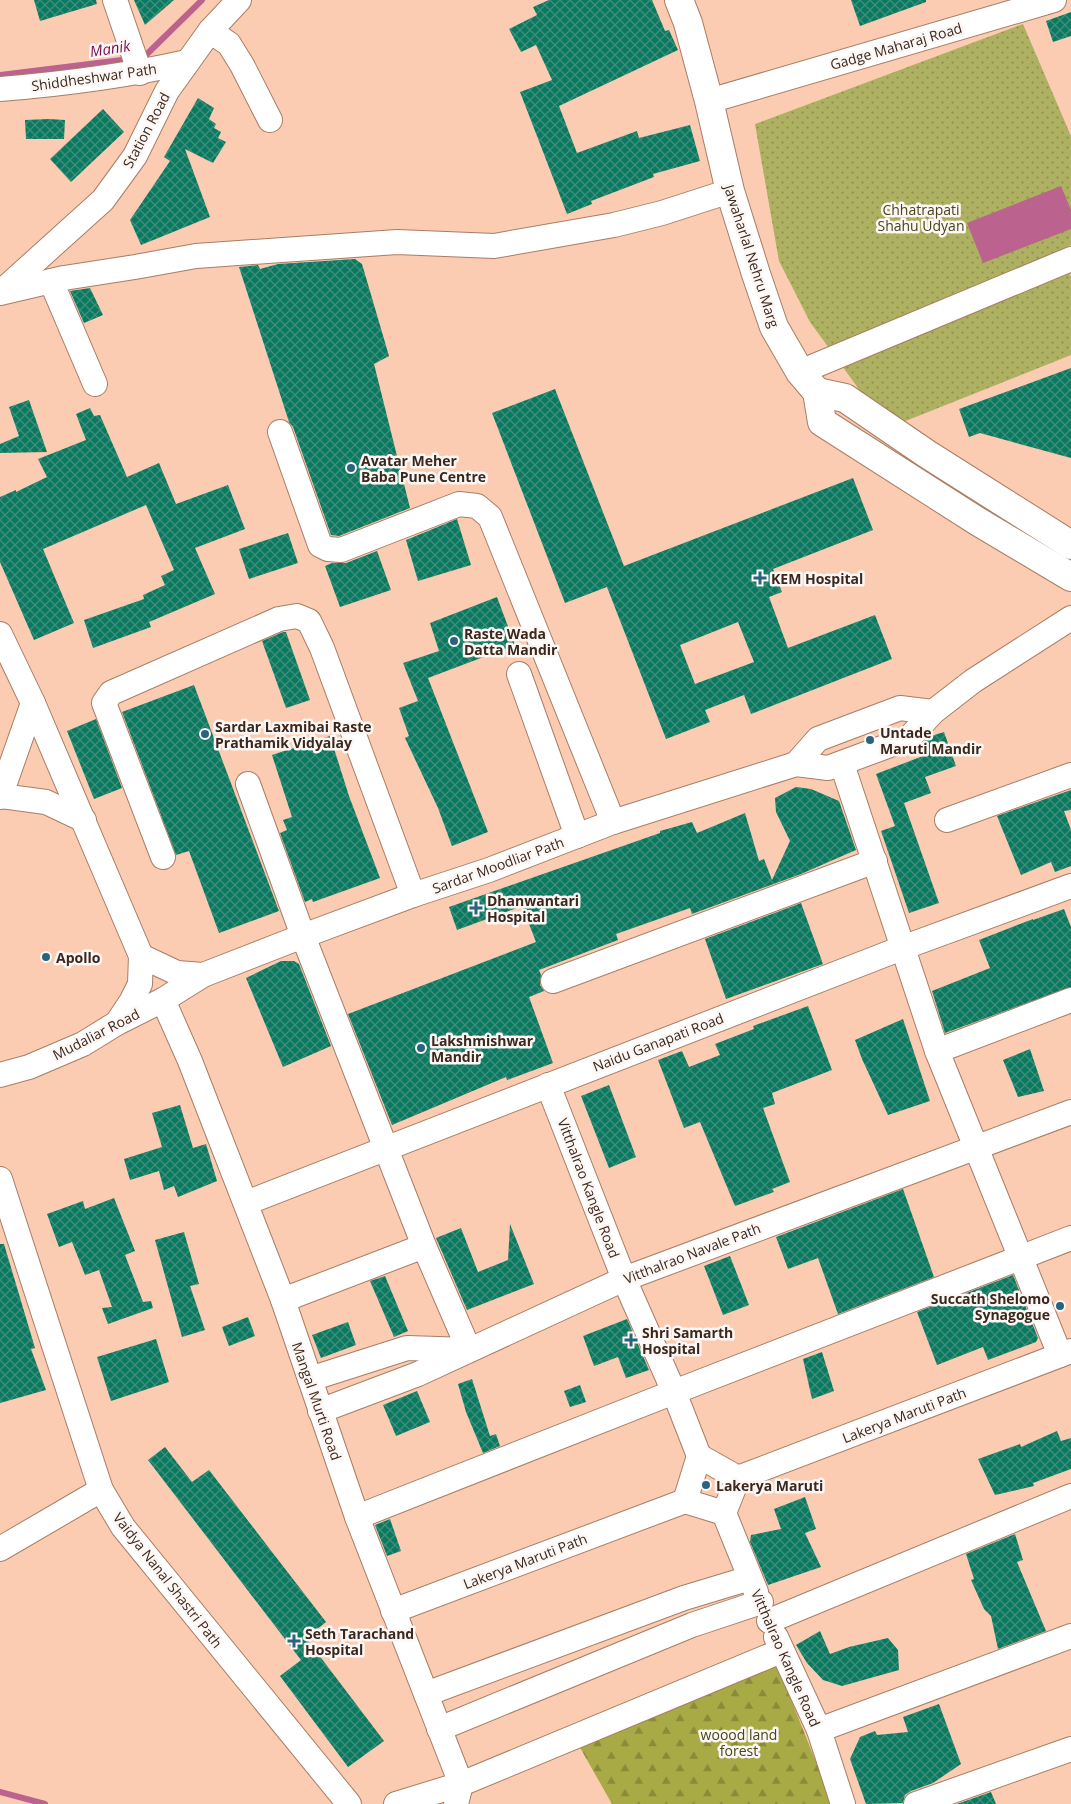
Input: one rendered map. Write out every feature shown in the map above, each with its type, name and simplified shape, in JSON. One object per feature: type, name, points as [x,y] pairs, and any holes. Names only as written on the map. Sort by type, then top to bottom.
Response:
[{"type":"main road","name":"Jawaharlal Nehru Marg","points":[[679,0],[688,23],[724,96],[730,191],[774,327],[809,382],[822,422],[977,521],[1071,577]]},
{"type":"main road","points":[[809,382],[845,398],[926,454],[1071,545]]},
{"type":"street","points":[[115,0],[136,60]]},
{"type":"street","name":"Station Road","points":[[0,293],[103,200],[135,156],[167,91],[210,31],[239,0]]},
{"type":"street","name":"Gadge Maharaj Road","points":[[724,96],[1054,0]]},
{"type":"street","points":[[210,31],[228,44],[242,65],[270,120]]},
{"type":"street","name":"Shiddheshwar Path","points":[[0,89],[43,85],[136,60],[187,62]]},
{"type":"street","points":[[0,293],[196,256],[397,242],[494,246],[614,225],[662,213],[730,191]]},
{"type":"street","points":[[809,382],[1071,259]]},
{"type":"street","points":[[51,282],[95,384]]},
{"type":"street","points":[[280,432],[320,545],[328,549],[341,550],[459,504],[477,506],[490,517],[613,822]]},
{"type":"street","points":[[163,857],[104,702],[111,693],[279,619],[297,616],[309,621],[322,648],[412,895]]},
{"type":"street","name":"Sardar Moodliar Path","points":[[163,1000],[203,975],[412,895],[489,870],[613,822],[796,764],[828,768],[909,738],[933,712],[973,682],[1071,618]]},
{"type":"street","points":[[0,634],[33,703],[141,956],[140,984],[117,1023]]},
{"type":"street","points":[[518,674],[577,836]]},
{"type":"street","points":[[33,703],[0,796],[46,802],[84,820]]},
{"type":"street","points":[[796,764],[818,739],[900,708],[933,712]]},
{"type":"street","points":[[842,764],[937,1051],[1021,1258],[1066,1354]]},
{"type":"street","points":[[946,820],[1071,775]]},
{"type":"street","points":[[248,784],[303,936],[424,1246],[469,1350],[407,1348],[310,1379]]},
{"type":"street","points":[[553,981],[874,861]]},
{"type":"street","name":"Naidu Ganapati Road","points":[[246,1203],[902,948],[1071,886]]},
{"type":"street","name":"Sardar Moodliar Path","points":[[141,956],[177,973],[203,975]]},
{"type":"street","name":"Mudaliar Road","points":[[0,1075],[29,1067],[83,1044],[117,1023],[163,1000]]},
{"type":"street","name":"Mangal Murti Road","points":[[163,1000],[190,1061],[283,1300],[357,1517],[439,1729],[458,1794]]},
{"type":"street","points":[[937,1051],[1071,1000]]},
{"type":"street","name":"Vitthalrao Kangle Road","points":[[548,1085],[624,1279],[674,1392],[699,1456]]},
{"type":"street","name":"Vitthalrao Navale Path","points":[[320,1411],[418,1374],[624,1279],[1071,1112]]},
{"type":"street","name":"Vaidya Nanal Shastri Path","points":[[0,1179],[101,1490],[123,1527],[349,1804]]},
{"type":"street","points":[[357,1517],[1071,1238]]},
{"type":"street","points":[[283,1300],[424,1246]]},
{"type":"street","name":"Lakerya Maruti Path","points":[[738,1478],[1066,1354]]},
{"type":"street","points":[[699,1456],[738,1478],[724,1513],[685,1501],[699,1456]]},
{"type":"street","points":[[0,1549],[101,1490]]},
{"type":"street","points":[[439,1729],[692,1625],[765,1611],[1071,1496]]},
{"type":"street","name":"Lakerya Maruti Path","points":[[393,1610],[685,1501]]},
{"type":"street","name":"Vitthalrao Kangle Road","points":[[724,1513],[781,1651],[819,1730],[843,1804]]},
{"type":"street","points":[[426,1694],[684,1598],[750,1578]]},
{"type":"street","points":[[819,1730],[1071,1636]]},
{"type":"street","points":[[396,1804],[458,1794],[781,1651]]},
{"type":"street","points":[[916,1804],[1071,1749]]},
{"type":"green space","name":"Chhatrapati Shahu Udyan","points":[[1023,24],[1071,136],[1071,245],[1064,248],[1071,278],[1071,355],[903,422],[861,392],[810,322],[779,261],[755,124]]},
{"type":"green space","name":"woood land forest","points":[[775,1660],[833,1804],[612,1804],[578,1744]]},
{"type":"shaded area","points":[[1061,186],[1071,210],[1071,229],[983,263],[967,223]]},
{"type":"building","points":[[34,0],[96,0],[97,4],[40,21]]},
{"type":"building","points":[[134,0],[174,0],[145,25]]},
{"type":"building","points":[[549,0],[652,0],[665,31],[669,30],[678,50],[559,106],[577,153],[637,131],[639,138],[690,125],[700,161],[653,174],[654,177],[591,201],[592,204],[567,214],[520,92],[552,80],[536,45],[521,52],[509,29],[537,15],[533,7]]},
{"type":"building","points":[[851,0],[926,0],[926,2],[860,26]]},
{"type":"building","points":[[1071,12],[1071,36],[1053,42],[1046,21]]},
{"type":"building","points":[[198,98],[214,108],[209,119],[216,124],[214,128],[221,132],[218,138],[226,142],[213,163],[185,149],[210,217],[141,245],[130,220],[170,161],[164,157]]},
{"type":"building","points":[[103,109],[124,132],[71,182],[50,159]]},
{"type":"building","points":[[25,120],[65,120],[64,139],[26,139]]},
{"type":"building","points":[[355,259],[362,264],[389,356],[374,364],[410,508],[339,536],[331,535],[293,427],[289,422],[239,267],[258,265],[260,269],[278,264]]},
{"type":"building","points":[[90,288],[103,315],[84,323],[70,291]]},
{"type":"building","points":[[1071,368],[1071,458],[980,433],[969,437],[959,409]]},
{"type":"building","points":[[555,389],[624,566],[853,478],[873,530],[773,569],[782,592],[769,597],[788,648],[875,615],[892,659],[751,714],[744,695],[705,710],[710,722],[666,739],[607,587],[565,603],[492,413]],"holes":[[[738,622],[754,662],[695,684],[680,645]]]},
{"type":"building","points":[[29,400],[47,452],[0,453],[0,444],[19,436],[9,407]]},
{"type":"building","points":[[90,408],[94,416],[100,415],[127,477],[159,463],[176,504],[228,485],[245,529],[195,548],[215,594],[149,622],[151,627],[93,648],[84,620],[144,599],[143,595],[165,585],[161,576],[174,570],[146,505],[43,549],[74,623],[34,640],[0,562],[0,497],[16,490],[16,492],[47,477],[38,459],[86,440],[76,414]]},
{"type":"building","points":[[457,519],[471,565],[418,581],[406,540]]},
{"type":"building","points":[[288,533],[298,563],[249,579],[239,549]]},
{"type":"building","points":[[377,551],[391,590],[340,607],[325,566],[332,563],[346,563]]},
{"type":"building","points":[[497,597],[515,645],[428,678],[488,832],[452,846],[438,808],[405,738],[409,736],[399,708],[418,701],[403,663],[439,651],[430,623]]},
{"type":"building","points":[[286,632],[310,700],[286,708],[262,641]]},
{"type":"building","points":[[194,685],[279,911],[219,933],[189,851],[176,855],[122,712]]},
{"type":"building","points":[[96,719],[122,788],[94,799],[67,731]]},
{"type":"building","points":[[944,732],[956,766],[925,777],[931,793],[904,803],[939,903],[909,913],[881,831],[895,826],[876,774],[923,756],[920,746],[928,737]]},
{"type":"building","points":[[330,736],[349,796],[380,878],[313,902],[312,899],[305,902],[280,833],[287,830],[283,820],[292,817],[272,755]]},
{"type":"building","points":[[796,787],[811,789],[839,801],[856,850],[801,874],[692,914],[690,908],[616,934],[618,940],[539,970],[541,975],[540,985],[544,991],[529,997],[553,1063],[507,1080],[506,1077],[392,1125],[348,1014],[536,942],[522,906],[457,930],[449,907],[660,833],[660,831],[692,822],[697,833],[745,813],[759,861],[764,859],[772,880],[790,841],[776,812],[775,798]]},
{"type":"building","points":[[1071,790],[1071,810],[1064,811],[1071,830],[1071,866],[1055,872],[1051,862],[1021,875],[997,816]]},
{"type":"building","points":[[801,903],[823,964],[726,999],[705,939]]},
{"type":"building","points":[[1064,909],[1071,927],[1071,987],[945,1033],[932,991],[990,968],[979,940]]},
{"type":"building","points":[[281,961],[294,961],[299,964],[331,1046],[283,1067],[246,978]]},
{"type":"building","points":[[808,1006],[832,1070],[772,1093],[775,1104],[763,1108],[790,1182],[772,1189],[774,1192],[735,1206],[700,1122],[684,1128],[658,1060],[682,1051],[689,1067],[720,1055],[715,1044],[754,1029],[753,1026]]},
{"type":"building","points":[[903,1019],[930,1101],[888,1115],[855,1040]]},
{"type":"building","points":[[1030,1049],[1044,1091],[1018,1097],[1003,1060]]},
{"type":"building","points":[[609,1085],[636,1157],[609,1168],[581,1096]]},
{"type":"building","points":[[180,1105],[193,1148],[206,1144],[217,1181],[178,1197],[174,1186],[164,1190],[159,1171],[130,1180],[124,1159],[162,1147],[152,1113]]},
{"type":"building","points":[[903,1189],[934,1277],[838,1314],[818,1258],[788,1269],[776,1237]]},
{"type":"building","points":[[114,1198],[135,1251],[125,1255],[143,1302],[151,1301],[153,1308],[108,1324],[102,1308],[112,1307],[99,1270],[85,1275],[72,1242],[59,1247],[47,1214],[83,1201],[85,1209]]},
{"type":"building","points":[[510,1224],[534,1284],[467,1310],[436,1238],[461,1228],[478,1272],[508,1260]]},
{"type":"building","points":[[184,1232],[199,1284],[190,1286],[205,1330],[182,1337],[155,1240]]},
{"type":"building","points":[[0,1244],[4,1244],[35,1348],[31,1349],[46,1390],[0,1403]]},
{"type":"building","points":[[730,1256],[749,1305],[723,1315],[704,1266]]},
{"type":"building","points":[[1013,1275],[1038,1338],[1036,1342],[988,1360],[983,1347],[937,1365],[917,1312]]},
{"type":"building","points":[[385,1276],[408,1331],[394,1337],[370,1281]]},
{"type":"building","points":[[248,1317],[255,1336],[229,1346],[222,1327]]},
{"type":"building","points":[[627,1319],[649,1370],[626,1378],[618,1357],[594,1366],[583,1336]]},
{"type":"building","points":[[348,1322],[356,1345],[321,1358],[312,1335]]},
{"type":"building","points":[[156,1339],[169,1382],[111,1401],[97,1357]]},
{"type":"building","points":[[822,1352],[834,1391],[812,1399],[803,1359]]},
{"type":"building","points":[[472,1379],[490,1436],[496,1434],[500,1446],[483,1453],[466,1412],[458,1384]]},
{"type":"building","points":[[580,1385],[586,1402],[570,1407],[564,1391]]},
{"type":"building","points":[[417,1391],[430,1422],[396,1436],[383,1405]]},
{"type":"building","points":[[1057,1431],[1061,1441],[1071,1438],[1071,1469],[1033,1483],[1034,1486],[995,1495],[978,1459],[1020,1444],[1021,1447]]},
{"type":"building","points":[[165,1447],[192,1482],[209,1470],[326,1622],[306,1638],[384,1741],[348,1767],[280,1676],[301,1660],[148,1460]]},
{"type":"building","points":[[805,1497],[816,1529],[805,1533],[821,1567],[768,1585],[750,1542],[751,1535],[781,1529],[774,1509]]},
{"type":"building","points":[[390,1519],[401,1551],[387,1556],[375,1525]]},
{"type":"building","points":[[1015,1534],[1023,1560],[1017,1562],[1046,1631],[998,1649],[991,1616],[984,1609],[971,1580],[974,1579],[966,1554]]},
{"type":"building","points":[[820,1631],[830,1654],[849,1647],[888,1638],[898,1650],[899,1670],[842,1686],[823,1680],[807,1663],[796,1645]]},
{"type":"building","points":[[939,1704],[961,1764],[933,1783],[905,1795],[903,1803],[866,1804],[850,1759],[860,1737],[875,1731],[877,1735],[908,1732],[903,1717]]},
{"type":"building","points":[[991,1792],[996,1804],[957,1804]]},
{"type":"waterway","name":"Manik","points":[[140,56],[147,54],[202,0]]},
{"type":"waterway","name":"Manik","points":[[0,75],[130,59]]},
{"type":"waterway","points":[[0,1792],[45,1804]]},
{"type":"place","name":"Avatar Meher Baba Pune Centre","points":[[351,468]]},
{"type":"place","name":"KEM Hospital","points":[[760,578]]},
{"type":"place","name":"Raste Wada Datta Mandir","points":[[454,641]]},
{"type":"place","name":"Sardar Laxmibai Raste Prathamik Vidyalay","points":[[205,734]]},
{"type":"place","name":"Untade Maruti Mandir","points":[[870,740]]},
{"type":"place","name":"Dhanwantari Hospital","points":[[476,908]]},
{"type":"place","name":"Apollo","points":[[46,957]]},
{"type":"place","name":"Lakshmishwar Mandir","points":[[421,1048]]},
{"type":"place","name":"Succath Shelomo Synagogue","points":[[1060,1306]]},
{"type":"place","name":"Shri Samarth Hospital","points":[[631,1340]]},
{"type":"place","name":"Lakerya Maruti","points":[[706,1485]]},
{"type":"place","name":"Seth Tarachand Hospital","points":[[294,1641]]}]
